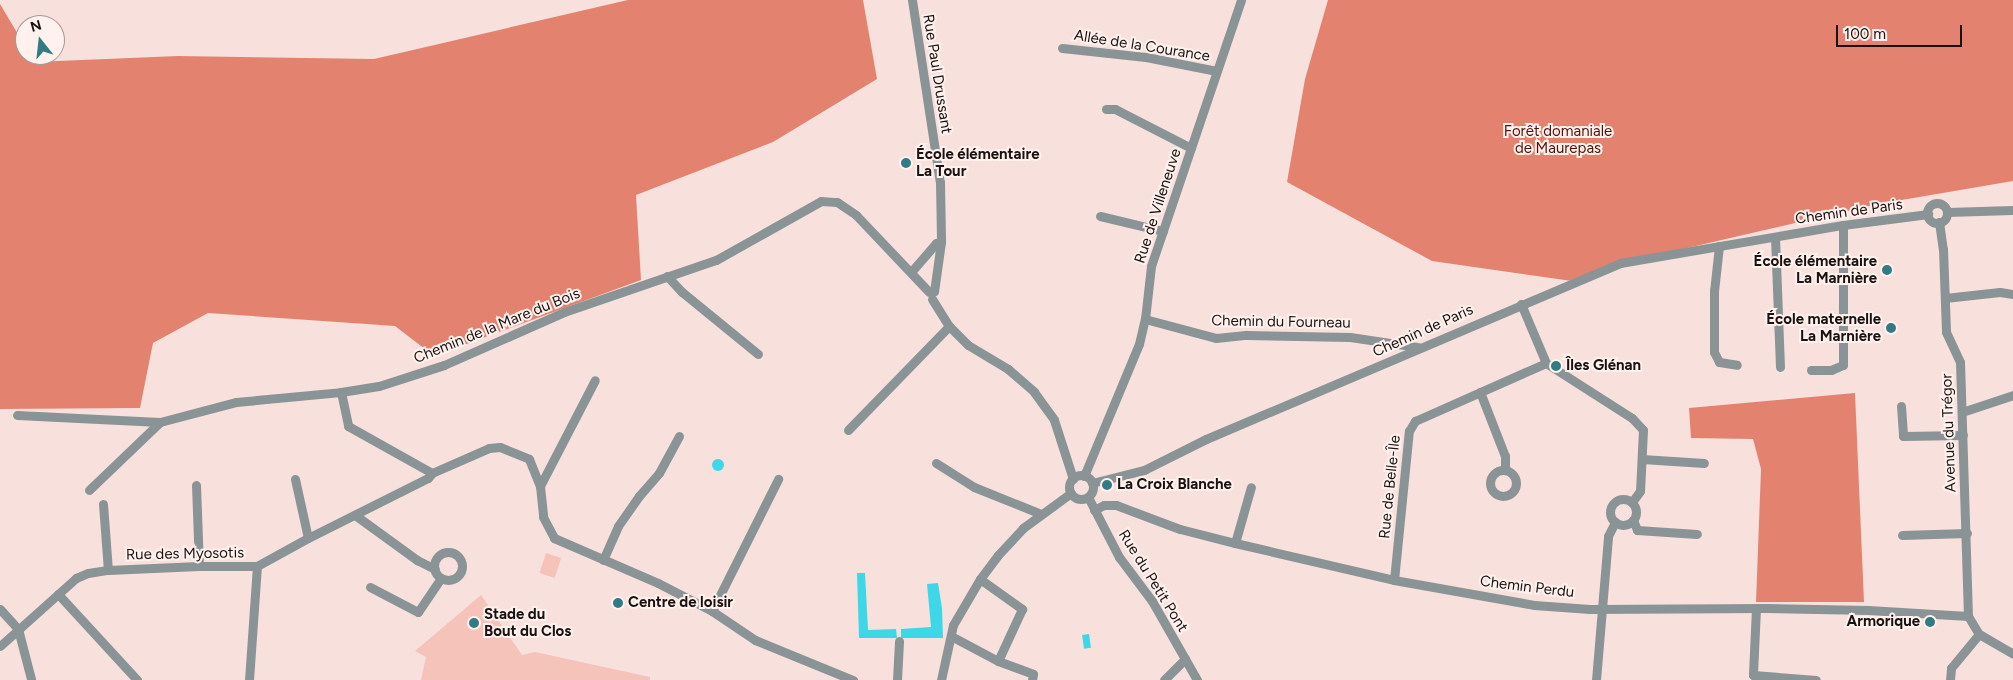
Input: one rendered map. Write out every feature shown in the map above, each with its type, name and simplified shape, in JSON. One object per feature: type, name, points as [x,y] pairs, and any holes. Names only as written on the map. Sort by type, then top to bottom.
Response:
[{"type":"street","name":"Rue Paul Drussant","points":[[912,0],[940,182],[941,242],[932,294]]},
{"type":"street","name":"Rue de Villeneuve","points":[[1084,476],[1139,344],[1145,319],[1150,266],[1241,0]]},
{"type":"street","name":"Allée de la Courance","points":[[1062,48],[1146,58],[1217,71]]},
{"type":"street","points":[[1106,109],[1116,109],[1191,148]]},
{"type":"street","name":"Chemin de la Mare du Bois","points":[[18,415],[160,422],[236,402],[341,392],[379,386],[444,365],[564,312],[716,260],[821,201],[837,202],[856,215],[932,294]]},
{"type":"street","points":[[1938,203],[1945,207],[1947,212],[1946,218],[1939,222],[1933,221],[1928,214],[1930,206],[1938,203]]},
{"type":"street","points":[[1947,212],[2013,210]]},
{"type":"street","name":"Chemin de Paris","points":[[1092,483],[1144,470],[1206,439],[1418,347],[1620,263],[1843,225],[1928,214]]},
{"type":"street","points":[[1100,216],[1163,231]]},
{"type":"street","name":"Avenue du Trégor","points":[[1939,222],[1943,249],[1946,332],[1960,362],[1968,616]]},
{"type":"street","points":[[1811,370],[1831,370],[1843,365],[1843,225]]},
{"type":"street","points":[[1775,237],[1780,367]]},
{"type":"street","points":[[911,272],[936,243],[941,242]]},
{"type":"street","points":[[1719,246],[1714,291],[1714,352],[1719,362],[1737,365]]},
{"type":"street","points":[[667,276],[682,292],[758,354]]},
{"type":"street","points":[[1945,298],[2000,292],[2013,294]]},
{"type":"street","points":[[932,294],[949,326],[968,345],[1008,369],[1034,392],[1054,420],[1073,479],[1070,486],[1071,493],[1077,498],[1088,497],[1092,492],[1092,483],[1084,476],[1073,479]]},
{"type":"street","points":[[1521,304],[1546,363],[1639,424],[1644,430],[1640,491],[1632,502]]},
{"type":"street","name":"Chemin du Fourneau","points":[[1145,319],[1216,338],[1246,336],[1350,337],[1418,347]]},
{"type":"street","points":[[848,430],[949,326]]},
{"type":"street","name":"Rue de Belle-Île","points":[[1394,580],[1409,432],[1415,421],[1546,363]]},
{"type":"street","points":[[595,380],[540,486],[543,517],[554,538],[658,583],[712,611],[755,640],[853,680]]},
{"type":"street","points":[[341,392],[348,426],[432,473]]},
{"type":"street","points":[[1480,392],[1505,456],[1505,469]]},
{"type":"street","points":[[1962,412],[2013,395]]},
{"type":"street","points":[[1901,406],[1903,436],[1963,435]]},
{"type":"street","points":[[89,490],[160,422]]},
{"type":"street","points":[[603,560],[618,526],[639,496],[659,473],[679,436]]},
{"type":"street","name":"Rue des Myosotis","points":[[0,646],[76,578],[108,570],[199,566],[258,566],[308,538],[428,478],[432,473],[489,448],[500,447],[529,459],[540,486]]},
{"type":"street","points":[[1642,459],[1704,463]]},
{"type":"street","points":[[936,463],[974,487],[1041,514]]},
{"type":"street","points":[[295,479],[308,538]]},
{"type":"street","points":[[712,611],[778,479]]},
{"type":"street","points":[[196,485],[199,566]]},
{"type":"street","points":[[1235,543],[1251,487]]},
{"type":"street","points":[[941,680],[953,625],[980,579],[1004,548],[1041,514],[1071,493]]},
{"type":"street","name":"Rue du Petit Pont","points":[[1088,497],[1119,557],[1152,601],[1197,680]]},
{"type":"street","points":[[1620,500],[1632,502],[1636,513],[1633,520],[1626,524],[1615,522],[1611,515],[1614,504],[1620,500]]},
{"type":"street","points":[[103,504],[108,570]]},
{"type":"street","name":"Chemin Perdu","points":[[1094,510],[1104,505],[1116,505],[1180,529],[1235,543],[1394,580],[1534,605],[1603,608],[1868,610],[1968,616]]},
{"type":"street","points":[[355,514],[417,560],[434,569],[441,578],[450,580],[458,575],[462,566],[459,558],[452,552],[442,553],[436,560],[434,569]]},
{"type":"street","points":[[1633,520],[1637,530],[1697,534]]},
{"type":"street","points":[[1596,680],[1608,536],[1615,522]]},
{"type":"street","points":[[1902,535],[1966,533]]},
{"type":"street","points":[[249,680],[258,566]]},
{"type":"street","points":[[370,587],[418,612],[441,578]]},
{"type":"street","points":[[980,579],[1022,608],[998,661]]},
{"type":"street","points":[[58,594],[137,680]]},
{"type":"street","points":[[1756,608],[1753,675],[1816,680]]},
{"type":"street","points":[[0,609],[18,629],[31,679]]},
{"type":"street","points":[[1968,616],[1979,634],[2013,654]]},
{"type":"street","points":[[1950,680],[1951,668],[1979,634]]},
{"type":"street","points":[[950,636],[998,661],[1033,674],[1032,680]]},
{"type":"street","points":[[898,680],[899,642]]},
{"type":"street","points":[[1164,680],[1185,659]]},
{"type":"shaded area","points":[[546,553],[561,558],[555,578],[540,573]]},
{"type":"shaded area","name":"Stade du Bout du Clos","points":[[481,595],[522,655],[535,652],[650,677],[650,680],[421,680],[426,657],[415,651]]},
{"type":"green space","points":[[628,0],[863,0],[877,79],[773,142],[636,195],[641,280],[434,356],[395,326],[208,313],[153,343],[140,408],[0,409],[0,4],[15,29],[15,65],[65,65],[65,61],[178,56],[374,59]]},
{"type":"green space","name":"Forêt domaniale de Maurepas","points":[[1328,0],[2013,0],[2013,181],[1878,204],[1635,260],[1572,281],[1432,261],[1287,182],[1305,79]]},
{"type":"green space","points":[[1855,393],[1864,602],[1756,602],[1761,469],[1753,439],[1691,438],[1689,408]]},
{"type":"water","points":[[718,459],[724,465],[718,471],[712,465]]},
{"type":"water","points":[[857,573],[865,573],[868,630],[896,629],[897,638],[859,638]]},
{"type":"water","points":[[938,583],[942,608],[943,638],[901,638],[901,629],[931,627],[927,584]]},
{"type":"water","points":[[1089,634],[1091,648],[1084,649],[1082,635]]},
{"type":"place","name":"École élémentaire La Tour","points":[[906,163]]},
{"type":"place","name":"École élémentaire La Marnière","points":[[1887,270]]},
{"type":"place","name":"École maternelle La Marnière","points":[[1891,328]]},
{"type":"place","name":"Îles Glénan","points":[[1556,366]]},
{"type":"place","name":"La Croix Blanche","points":[[1107,485]]},
{"type":"place","name":"Centre de loisir","points":[[618,603]]},
{"type":"place","name":"Armorique","points":[[1930,622]]},
{"type":"place","name":"Stade du Bout du Clos","points":[[474,623]]}]
